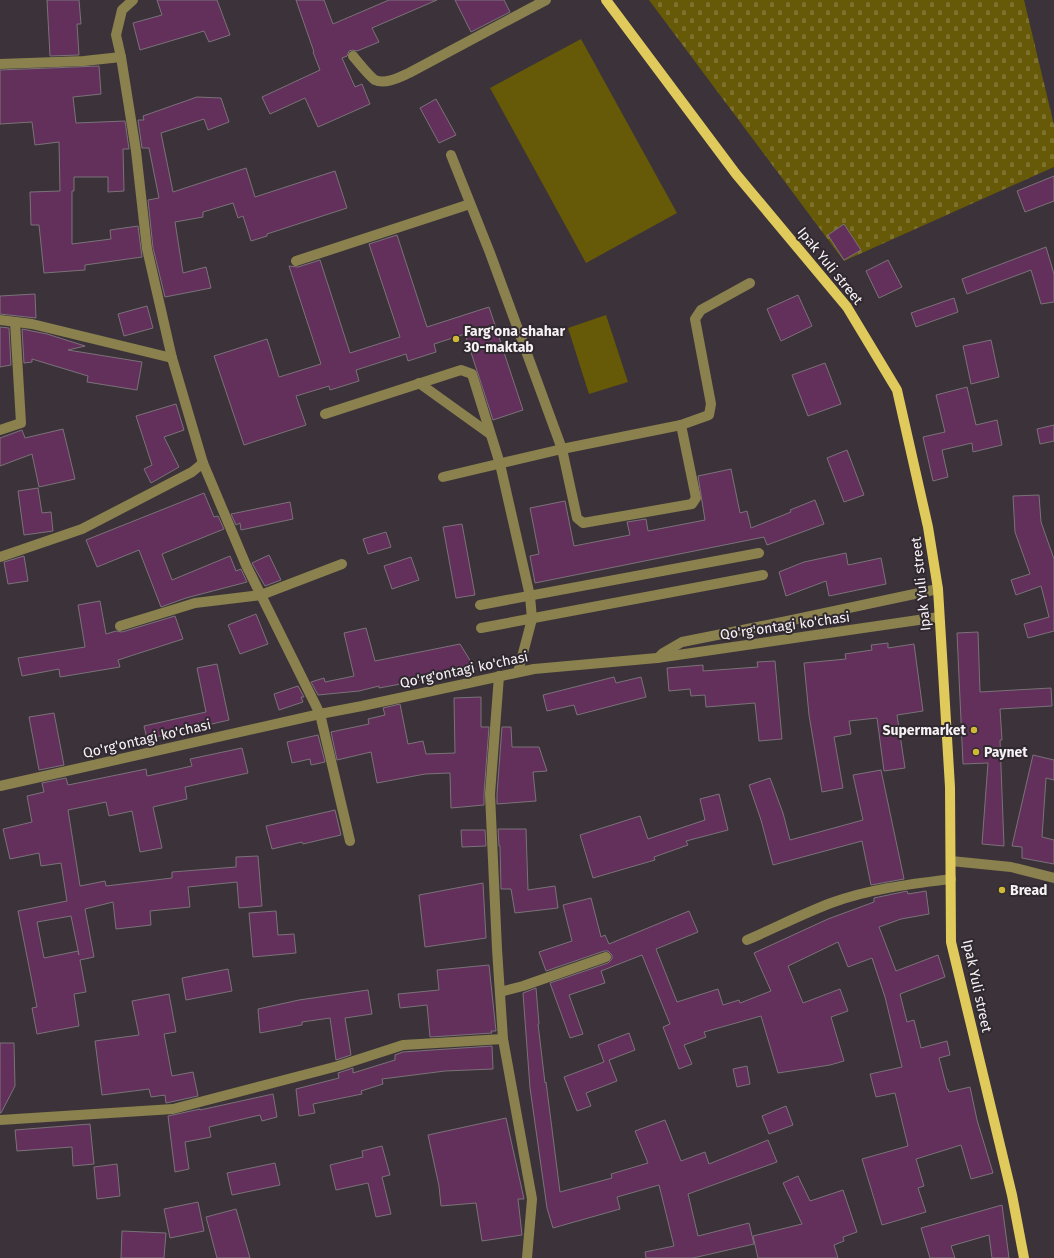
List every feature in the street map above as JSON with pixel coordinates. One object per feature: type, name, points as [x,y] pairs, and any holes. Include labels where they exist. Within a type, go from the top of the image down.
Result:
[{"type":"main road","name":"Ipak Yuli street","points":[[606,0],[736,174],[847,307],[897,390],[928,527],[938,589],[950,787],[952,942],[1012,1195],[1024,1258]]},
{"type":"street","points":[[133,0],[122,10],[116,36],[136,151],[147,249],[172,358],[204,463],[246,565],[320,714],[350,841]]},
{"type":"street","points":[[353,56],[376,80],[383,81],[396,79],[546,0]]},
{"type":"street","points":[[0,64],[84,61],[120,57]]},
{"type":"street","points":[[451,155],[490,253],[562,449],[576,518],[583,523],[692,504],[696,498],[681,425]]},
{"type":"street","points":[[296,261],[470,204]]},
{"type":"street","points":[[443,477],[562,449],[681,425],[709,415],[711,404],[695,319],[701,310],[750,283]]},
{"type":"street","points":[[0,320],[32,324],[172,358]]},
{"type":"street","points":[[0,430],[21,422],[15,322]]},
{"type":"street","points":[[325,414],[461,370],[472,374],[500,464],[530,596],[532,619],[518,672]]},
{"type":"street","points":[[419,384],[490,434]]},
{"type":"street","points":[[0,558],[82,529],[192,472],[204,463]]},
{"type":"street","points":[[480,605],[759,553]]},
{"type":"street","points":[[120,626],[195,603],[261,596],[342,564]]},
{"type":"street","points":[[481,628],[763,575]]},
{"type":"street","points":[[657,658],[682,642],[938,589]]},
{"type":"street","name":"Qo'rg'ontagi ko'chasi","points":[[0,786],[320,714],[534,669],[657,658],[939,617]]},
{"type":"street","points":[[499,676],[490,794],[503,1039],[532,1199],[527,1258]]},
{"type":"street","points":[[952,861],[1011,867],[1054,878]]},
{"type":"street","points":[[747,940],[832,903],[859,895],[908,884],[951,879]]},
{"type":"street","points":[[500,992],[523,986],[606,957]]},
{"type":"street","points":[[0,1120],[172,1109],[338,1066],[403,1045],[503,1039]]},
{"type":"green space","points":[[649,0],[1024,0],[1054,125],[1054,167],[844,261]]},
{"type":"green space","points":[[581,39],[677,213],[586,263],[490,88]]},
{"type":"green space","points":[[606,315],[628,382],[589,394],[568,328]]},
{"type":"building","points":[[47,0],[79,0],[81,24],[77,24],[79,55],[50,56]]},
{"type":"building","points":[[157,0],[217,0],[230,35],[209,42],[204,31],[140,50],[133,23],[162,15]]},
{"type":"building","points":[[296,0],[324,0],[333,24],[389,0],[437,0],[372,28],[379,42],[357,51],[349,51],[347,56],[342,58],[355,87],[362,84],[370,104],[318,127],[305,98],[270,114],[262,97],[320,70]]},
{"type":"building","points":[[455,0],[504,0],[510,12],[471,32]]},
{"type":"building","points":[[99,66],[101,94],[73,97],[76,123],[125,121],[129,149],[123,149],[124,191],[108,192],[108,177],[74,177],[74,191],[72,191],[72,244],[111,239],[110,230],[138,226],[142,257],[85,265],[85,270],[44,273],[39,225],[31,225],[30,192],[60,191],[59,142],[35,145],[32,122],[0,124],[0,70]]},
{"type":"building","points":[[197,97],[221,98],[229,122],[208,130],[204,119],[161,133],[173,192],[246,168],[255,197],[335,171],[347,208],[267,234],[267,236],[251,241],[243,216],[238,218],[233,203],[203,212],[203,217],[175,222],[183,273],[206,267],[211,288],[165,297],[153,248],[148,200],[159,198],[149,148],[142,148],[138,120],[144,120],[143,116]]},
{"type":"building","points":[[436,99],[456,135],[439,143],[420,108]]},
{"type":"building","points":[[1054,176],[1054,201],[1025,212],[1017,191]]},
{"type":"building","points":[[844,224],[861,250],[844,260],[828,235]]},
{"type":"building","points":[[397,235],[427,327],[489,307],[523,410],[493,420],[465,334],[434,344],[436,352],[408,361],[406,354],[356,370],[359,381],[330,390],[329,386],[296,396],[306,425],[244,445],[214,356],[267,339],[279,377],[321,364],[289,266],[298,267],[320,260],[350,353],[400,337],[369,244]]},
{"type":"building","points":[[1046,247],[1054,274],[1054,302],[1041,304],[1031,270],[967,294],[962,279]]},
{"type":"building","points":[[888,260],[902,287],[879,298],[866,271]]},
{"type":"building","points":[[35,294],[36,318],[0,314],[0,296]]},
{"type":"building","points":[[798,295],[812,326],[781,341],[767,309]]},
{"type":"building","points":[[954,298],[958,312],[916,327],[911,313]]},
{"type":"building","points":[[147,306],[153,328],[124,336],[118,314]]},
{"type":"building","points":[[0,327],[9,328],[11,365],[0,367]]},
{"type":"building","points":[[22,329],[47,334],[85,346],[68,350],[142,362],[137,390],[87,382],[88,376],[32,359],[32,362],[24,363]]},
{"type":"building","points":[[991,340],[999,377],[971,384],[963,346]]},
{"type":"building","points":[[825,363],[841,404],[808,416],[792,375]]},
{"type":"building","points":[[967,387],[976,425],[997,420],[1002,445],[973,452],[972,443],[942,450],[948,477],[933,481],[923,437],[945,432],[936,395]]},
{"type":"building","points":[[176,404],[184,430],[164,437],[179,467],[151,483],[144,469],[152,465],[136,416]]},
{"type":"building","points":[[1054,425],[1054,441],[1040,444],[1037,429]]},
{"type":"building","points":[[63,429],[75,479],[39,487],[32,454],[0,466],[0,438],[22,430],[25,438]]},
{"type":"building","points":[[847,450],[864,495],[844,502],[827,458]]},
{"type":"building","points":[[731,469],[740,513],[747,511],[751,528],[791,512],[790,510],[815,500],[824,524],[767,545],[764,537],[535,583],[530,556],[539,554],[530,508],[565,501],[574,546],[630,535],[627,522],[646,519],[648,531],[705,520],[698,476]]},
{"type":"building","points":[[38,488],[42,513],[51,512],[53,531],[24,535],[18,491]]},
{"type":"building","points":[[204,493],[214,517],[218,516],[224,529],[162,554],[172,580],[230,556],[236,571],[241,569],[247,582],[186,598],[161,607],[139,550],[97,567],[86,540]]},
{"type":"building","points":[[1039,495],[1041,522],[1054,559],[1054,631],[1028,638],[1024,624],[1049,617],[1041,586],[1016,595],[1011,580],[1030,574],[1015,532],[1013,496]]},
{"type":"building","points":[[290,502],[293,519],[241,530],[240,523],[236,525],[231,514]]},
{"type":"building","points":[[462,524],[475,595],[456,598],[443,527]]},
{"type":"building","points":[[386,532],[391,547],[368,554],[363,539]]},
{"type":"building","points":[[846,553],[848,565],[881,558],[886,584],[829,596],[826,581],[786,596],[779,572],[804,562]]},
{"type":"building","points":[[269,555],[281,580],[265,586],[252,563]]},
{"type":"building","points":[[24,556],[28,581],[8,584],[4,562]]},
{"type":"building","points":[[411,557],[419,580],[392,589],[384,566]]},
{"type":"building","points":[[100,601],[106,634],[116,631],[122,632],[175,616],[183,639],[118,660],[120,667],[60,677],[59,669],[22,676],[18,658],[85,647],[78,605]]},
{"type":"building","points":[[256,614],[268,644],[240,654],[228,625]]},
{"type":"building","points":[[366,628],[375,661],[460,644],[476,670],[379,688],[379,686],[359,691],[318,695],[311,682],[324,678],[325,682],[354,676],[344,633]]},
{"type":"building","points":[[978,632],[980,692],[1051,688],[1052,706],[1000,709],[1004,846],[982,844],[988,763],[963,764],[957,633]]},
{"type":"building","points":[[888,643],[888,648],[914,644],[923,711],[897,715],[905,768],[884,771],[877,718],[849,721],[851,734],[834,737],[843,788],[822,792],[809,715],[804,663],[846,659],[845,654],[872,650],[871,645]]},
{"type":"building","points":[[775,661],[782,739],[759,741],[755,703],[706,707],[705,695],[691,696],[690,689],[669,691],[667,668],[703,665],[703,671],[758,667],[757,662]]},
{"type":"building","points":[[217,664],[229,720],[147,739],[144,726],[206,712],[197,668]]},
{"type":"building","points":[[614,677],[616,683],[641,677],[646,697],[577,715],[574,705],[547,711],[543,695]]},
{"type":"building","points":[[298,686],[304,697],[301,697],[303,702],[279,710],[274,694]]},
{"type":"building","points":[[481,697],[481,727],[489,727],[484,805],[451,808],[450,773],[425,774],[377,783],[371,752],[337,760],[331,732],[369,724],[368,719],[385,715],[383,708],[400,704],[408,744],[423,741],[426,754],[455,753],[454,698]]},
{"type":"building","points":[[54,713],[64,765],[39,770],[29,717]]},
{"type":"building","points":[[502,727],[511,727],[512,747],[539,747],[547,771],[533,772],[536,801],[497,804]]},
{"type":"building","points":[[318,735],[325,762],[311,765],[310,759],[292,763],[287,742]]},
{"type":"building","points":[[242,748],[248,773],[185,787],[187,799],[153,807],[162,848],[140,852],[132,811],[109,816],[106,802],[68,810],[80,886],[105,881],[106,886],[172,878],[172,872],[236,867],[236,857],[258,856],[262,906],[239,908],[237,882],[188,887],[190,907],[150,911],[151,925],[116,929],[113,902],[85,909],[94,957],[80,960],[86,992],[74,994],[79,1026],[37,1034],[32,1008],[37,1007],[18,911],[67,901],[61,863],[41,866],[39,853],[10,859],[3,829],[32,822],[27,796],[44,792],[42,783],[66,778],[68,785],[146,769],[147,776],[192,766],[190,759]],"holes":[[[71,916],[79,955],[78,951],[44,958],[37,922]]]},
{"type":"building","points":[[1033,755],[1054,760],[1054,780],[1046,778],[1042,837],[1054,840],[1054,864],[1022,858],[1022,847],[1012,846]]},
{"type":"building","points":[[881,770],[904,879],[871,885],[862,841],[773,865],[761,820],[749,785],[770,778],[783,813],[790,840],[863,820],[853,775]]},
{"type":"building","points":[[719,794],[728,830],[686,841],[688,845],[654,857],[655,860],[593,878],[580,835],[640,816],[648,839],[705,820],[700,799]]},
{"type":"building","points":[[335,810],[341,835],[303,844],[302,842],[272,849],[266,826]]},
{"type":"building","points":[[498,829],[526,829],[528,890],[555,886],[558,908],[515,913],[511,889],[501,889]]},
{"type":"building","points":[[461,830],[485,830],[486,846],[462,847]]},
{"type":"building","points":[[483,883],[486,938],[425,947],[419,895]]},
{"type":"building","points":[[907,891],[908,894],[926,891],[929,914],[901,919],[879,927],[896,971],[938,955],[945,977],[900,994],[907,1022],[914,1020],[921,1048],[947,1041],[950,1055],[939,1058],[947,1089],[949,1092],[970,1087],[977,1120],[993,1173],[971,1179],[961,1145],[916,1159],[924,1186],[918,1188],[926,1212],[882,1225],[862,1159],[908,1146],[895,1093],[876,1097],[870,1074],[902,1067],[885,997],[872,958],[848,967],[838,942],[788,966],[803,1003],[840,989],[848,1011],[831,1017],[844,1061],[830,1065],[778,1073],[761,1016],[704,1032],[706,1037],[684,1045],[692,1064],[679,1069],[663,1027],[670,1024],[642,955],[601,971],[605,983],[569,995],[583,1034],[570,1038],[550,983],[608,963],[612,959],[612,955],[608,951],[604,951],[546,971],[539,952],[572,941],[563,905],[591,898],[601,937],[605,935],[609,944],[689,911],[698,932],[656,949],[677,1002],[718,989],[723,1005],[739,1000],[740,1003],[771,991],[754,953],[828,919],[874,902],[874,898]]},
{"type":"building","points":[[276,911],[278,935],[294,934],[296,953],[253,957],[249,913]]},
{"type":"building","points":[[489,965],[496,1031],[491,1031],[492,1033],[430,1037],[427,1005],[400,1008],[398,994],[439,990],[437,970]]},
{"type":"building","points":[[228,969],[232,991],[186,1000],[182,978]]},
{"type":"building","points":[[536,988],[538,1024],[560,1192],[612,1178],[611,1174],[648,1163],[635,1131],[665,1120],[681,1161],[705,1152],[709,1164],[768,1140],[777,1162],[688,1194],[698,1236],[749,1223],[754,1244],[693,1258],[646,1258],[645,1252],[674,1246],[659,1185],[617,1197],[620,1209],[553,1228],[547,1208],[530,1088],[523,993]]},
{"type":"building","points":[[368,990],[372,1014],[345,1018],[351,1055],[336,1060],[330,1018],[302,1022],[302,1025],[260,1033],[258,1009],[299,1000]]},
{"type":"building","points":[[169,994],[176,1032],[164,1034],[172,1076],[193,1072],[198,1096],[166,1103],[165,1095],[151,1097],[149,1089],[102,1095],[95,1041],[139,1035],[132,1001]]},
{"type":"building","points":[[629,1033],[635,1050],[609,1060],[617,1081],[586,1093],[591,1106],[577,1111],[564,1077],[604,1062],[598,1045]]},
{"type":"building","points":[[0,1043],[14,1043],[15,1086],[1,1113],[0,1113]]},
{"type":"building","points":[[492,1046],[493,1069],[445,1071],[382,1079],[383,1084],[361,1091],[362,1094],[313,1104],[315,1113],[299,1116],[296,1089],[339,1078],[338,1073],[353,1068],[353,1073],[395,1060],[395,1055],[403,1052]]},
{"type":"building","points":[[747,1066],[750,1084],[737,1087],[733,1069]]},
{"type":"building","points":[[273,1094],[277,1117],[262,1121],[260,1115],[209,1127],[211,1137],[185,1142],[189,1169],[175,1172],[168,1116]]},
{"type":"building","points":[[786,1106],[793,1125],[769,1134],[762,1116]]},
{"type":"building","points":[[506,1118],[524,1199],[518,1199],[522,1235],[482,1241],[476,1203],[441,1206],[439,1186],[428,1135]]},
{"type":"building","points":[[90,1124],[94,1164],[73,1166],[72,1147],[17,1151],[15,1130]]},
{"type":"building","points":[[382,1146],[390,1175],[382,1177],[391,1214],[376,1217],[368,1183],[336,1190],[330,1165],[363,1157],[362,1151]]},
{"type":"building","points":[[275,1163],[280,1185],[232,1195],[227,1173]]},
{"type":"building","points":[[117,1164],[120,1196],[97,1199],[94,1167]]},
{"type":"building","points":[[798,1176],[810,1201],[843,1190],[857,1232],[843,1237],[844,1241],[834,1245],[838,1258],[758,1258],[753,1236],[802,1224],[783,1183]]},
{"type":"building","points":[[198,1202],[204,1231],[170,1238],[164,1209]]},
{"type":"building","points":[[1002,1205],[1009,1258],[992,1258],[989,1235],[951,1246],[955,1258],[930,1258],[921,1228]]},
{"type":"building","points":[[236,1209],[250,1258],[217,1258],[206,1217]]},
{"type":"building","points":[[122,1231],[166,1233],[164,1258],[121,1258]]},
{"type":"place","name":"Farg'ona shahar 30-maktab","points":[[456,339]]},
{"type":"place","name":"Supermarket","points":[[974,730]]},
{"type":"place","name":"Paynet","points":[[976,752]]},
{"type":"place","name":"Bread","points":[[1002,890]]}]
